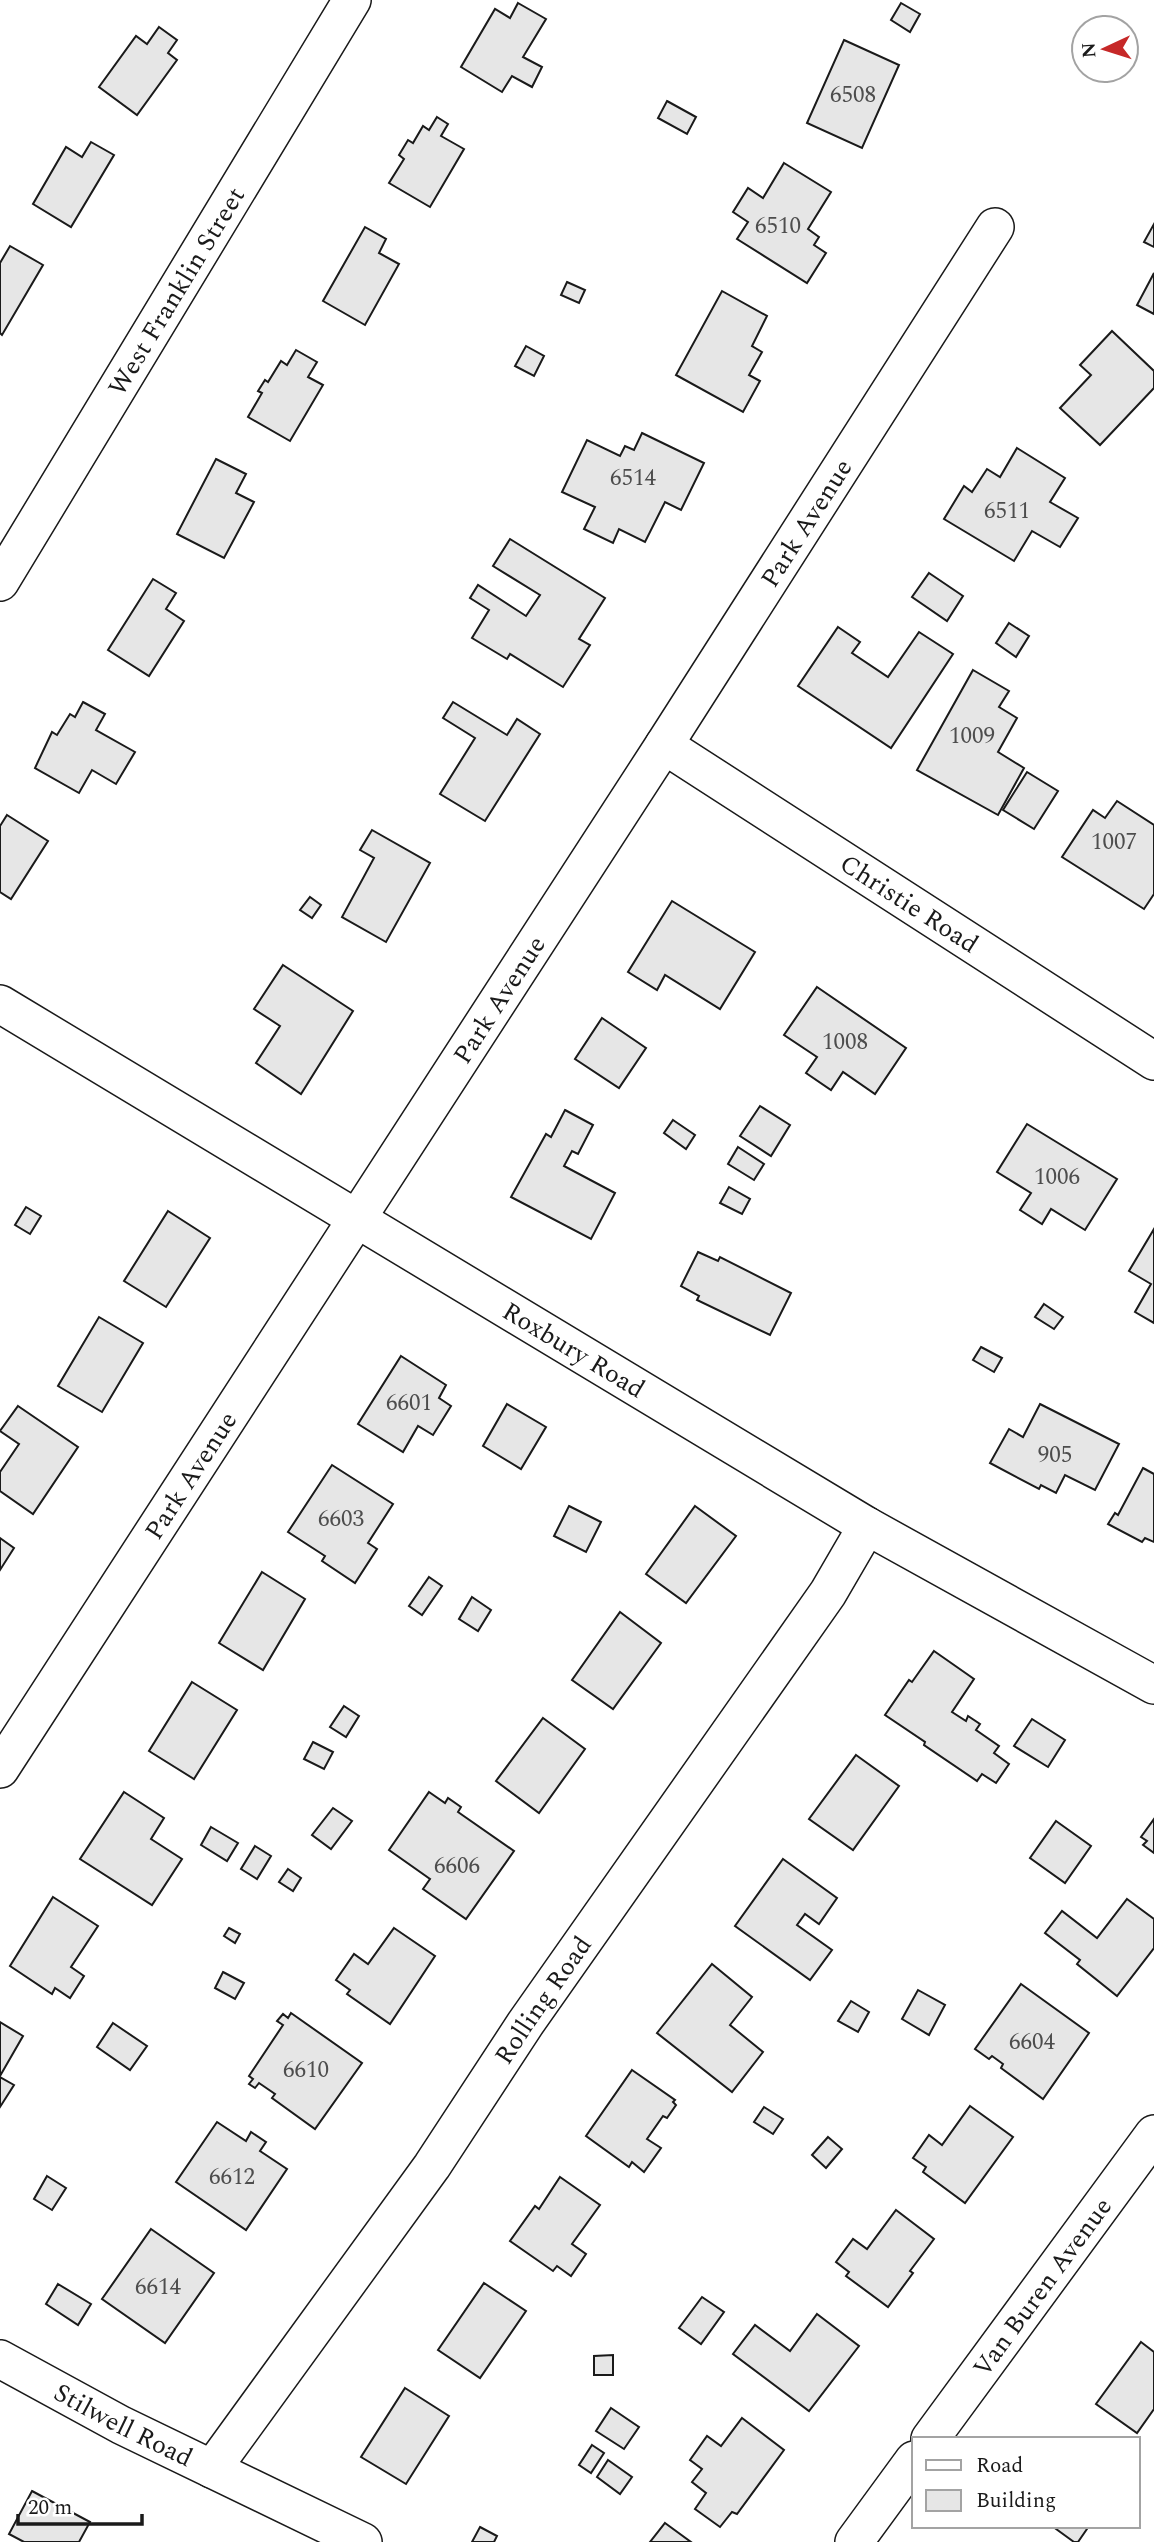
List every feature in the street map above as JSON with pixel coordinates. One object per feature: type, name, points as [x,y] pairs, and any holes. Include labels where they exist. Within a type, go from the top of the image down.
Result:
[{"type":"street","name":"West Franklin Street","points":[[0,582],[352,0]]},
{"type":"street","name":"Park Avenue","points":[[0,1769],[664,745],[995,227]]},
{"type":"street","name":"Christie Road","points":[[664,745],[1154,1061]]},
{"type":"street","name":"Roxbury Road","points":[[0,1004],[867,1526],[1154,1685]]},
{"type":"street","name":"Rolling Road","points":[[212,2469],[432,2166],[525,2024],[828,1593],[867,1526]]},
{"type":"street","name":"Van Buren Avenue","points":[[931,2437],[1154,2134]]},
{"type":"street","name":"Stilwell Road","points":[[0,2359],[121,2425],[363,2542]]},
{"type":"street","points":[[854,2542],[912,2463]]},
{"type":"building","points":[[518,3],[546,19],[523,57],[542,67],[532,87],[512,76],[502,92],[461,67],[495,9],[510,18]]},
{"type":"building","points":[[901,3],[920,14],[910,32],[891,20]]},
{"type":"building","points":[[159,27],[177,40],[168,53],[177,60],[137,115],[99,87],[136,36],[147,44]]},
{"type":"building","points":[[844,40],[899,65],[862,148],[807,123]]},
{"type":"building","points":[[667,101],[696,117],[687,134],[658,118]]},
{"type":"building","points":[[437,117],[448,124],[441,136],[464,149],[430,207],[389,183],[404,159],[399,155],[408,140],[413,143],[423,126],[429,130]]},
{"type":"building","points":[[91,142],[114,155],[71,227],[33,204],[66,147],[82,157]]},
{"type":"building","points":[[784,163],[831,192],[808,229],[819,237],[814,245],[826,253],[807,283],[737,239],[748,222],[733,212],[748,188],[763,198]]},
{"type":"building","points":[[1154,224],[1154,247],[1144,242]]},
{"type":"building","points":[[365,227],[386,239],[379,253],[399,264],[365,325],[323,301]]},
{"type":"building","points":[[10,246],[43,265],[2,335],[0,263]]},
{"type":"building","points":[[1154,273],[1154,314],[1137,305]]},
{"type":"building","points":[[567,282],[585,290],[579,303],[561,295]]},
{"type":"building","points":[[722,291],[767,316],[752,346],[762,352],[749,375],[760,381],[743,412],[676,375]]},
{"type":"building","points":[[1112,331],[1154,371],[1154,388],[1100,445],[1060,408],[1091,375],[1080,365]]},
{"type":"building","points":[[526,346],[544,356],[534,376],[515,366]]},
{"type":"building","points":[[296,350],[317,362],[308,377],[323,385],[290,441],[248,417],[262,393],[258,391],[265,380],[268,382],[281,361],[287,365]]},
{"type":"building","points":[[642,433],[704,463],[681,510],[665,502],[645,542],[619,529],[613,543],[584,529],[595,507],[562,492],[587,440],[620,456],[625,446],[634,450]]},
{"type":"building","points":[[1017,448],[1065,478],[1050,502],[1078,518],[1060,547],[1032,531],[1014,561],[944,519],[964,486],[972,492],[987,469],[1000,477]]},
{"type":"building","points":[[216,459],[246,474],[236,493],[254,502],[224,558],[177,534]]},
{"type":"building","points":[[510,539],[605,598],[579,639],[590,645],[563,687],[510,654],[507,659],[472,638],[489,610],[470,598],[478,585],[526,616],[540,595],[493,566]]},
{"type":"building","points":[[929,573],[963,596],[947,621],[912,597]]},
{"type":"building","points":[[153,579],[176,593],[166,609],[184,621],[149,676],[108,650]]},
{"type":"building","points":[[1009,623],[1029,636],[1016,657],[996,643]]},
{"type":"building","points":[[838,627],[860,642],[852,653],[888,677],[919,632],[953,654],[891,748],[798,686]]},
{"type":"building","points":[[973,670],[1009,691],[999,707],[1017,718],[998,752],[1024,768],[998,815],[917,770]]},
{"type":"building","points":[[83,702],[105,714],[96,730],[135,752],[116,784],[92,770],[79,793],[35,768],[52,732],[57,735],[70,714],[75,717]]},
{"type":"building","points":[[453,702],[507,735],[517,719],[540,734],[485,821],[440,794],[475,738],[443,718]]},
{"type":"building","points":[[1027,772],[1058,791],[1034,829],[1003,810]]},
{"type":"building","points":[[1117,801],[1154,825],[1154,894],[1144,909],[1062,857],[1093,810],[1105,818]]},
{"type":"building","points":[[7,815],[48,841],[11,899],[0,892],[0,826]]},
{"type":"building","points":[[372,830],[430,863],[386,942],[342,917],[374,858],[360,850]]},
{"type":"building","points":[[310,897],[321,905],[312,918],[300,910]]},
{"type":"building","points":[[672,901],[755,952],[720,1009],[665,975],[657,990],[628,972]]},
{"type":"building","points":[[283,965],[353,1011],[301,1094],[256,1063],[280,1026],[254,1009]]},
{"type":"building","points":[[817,987],[906,1048],[875,1094],[843,1072],[831,1090],[806,1073],[817,1057],[784,1035]]},
{"type":"building","points":[[602,1018],[646,1048],[619,1088],[575,1059]]},
{"type":"building","points":[[760,1106],[790,1125],[771,1156],[740,1136]]},
{"type":"building","points":[[565,1110],[593,1125],[578,1154],[572,1151],[564,1166],[615,1193],[591,1239],[511,1197],[546,1134],[551,1137]]},
{"type":"building","points":[[673,1120],[695,1135],[686,1149],[664,1133]]},
{"type":"building","points":[[1027,1124],[1117,1179],[1085,1230],[1051,1209],[1042,1224],[1020,1210],[1031,1193],[997,1172]]},
{"type":"building","points":[[738,1147],[764,1164],[754,1180],[728,1164]]},
{"type":"building","points":[[729,1187],[750,1199],[742,1214],[720,1203]]},
{"type":"building","points":[[26,1207],[41,1216],[30,1234],[15,1225]]},
{"type":"building","points":[[168,1211],[210,1238],[166,1307],[124,1281]]},
{"type":"building","points":[[1154,1229],[1154,1323],[1135,1312],[1151,1284],[1129,1271]]},
{"type":"building","points":[[698,1252],[718,1261],[720,1257],[791,1293],[770,1335],[697,1300],[699,1296],[681,1286]]},
{"type":"building","points":[[1044,1304],[1063,1317],[1054,1329],[1035,1317]]},
{"type":"building","points":[[99,1317],[143,1343],[102,1412],[58,1386]]},
{"type":"building","points":[[981,1347],[1002,1358],[994,1372],[973,1360]]},
{"type":"building","points":[[401,1356],[446,1385],[439,1398],[451,1406],[433,1435],[418,1426],[403,1452],[358,1424]]},
{"type":"building","points":[[507,1404],[546,1427],[521,1469],[483,1446]]},
{"type":"building","points":[[1040,1404],[1119,1444],[1095,1490],[1065,1475],[1056,1493],[1041,1485],[1039,1489],[990,1463],[1009,1429],[1023,1437]]},
{"type":"building","points":[[18,1406],[78,1447],[33,1514],[0,1491],[0,1472],[19,1444],[0,1431]]},
{"type":"building","points":[[332,1465],[393,1504],[368,1543],[377,1549],[355,1583],[322,1561],[325,1556],[288,1532]]},
{"type":"building","points":[[1143,1468],[1154,1474],[1154,1542],[1145,1538],[1142,1542],[1108,1524],[1115,1513],[1118,1515]]},
{"type":"building","points":[[569,1506],[601,1522],[586,1552],[554,1536]]},
{"type":"building","points":[[695,1506],[736,1536],[686,1603],[646,1574]]},
{"type":"building","points":[[0,1538],[14,1548],[0,1570]]},
{"type":"building","points":[[262,1572],[305,1599],[263,1670],[219,1643]]},
{"type":"building","points":[[429,1577],[442,1586],[422,1615],[409,1606]]},
{"type":"building","points":[[472,1597],[491,1610],[478,1631],[459,1619]]},
{"type":"building","points":[[620,1612],[661,1643],[613,1709],[572,1680]]},
{"type":"building","points":[[934,1651],[974,1679],[952,1712],[966,1721],[968,1716],[980,1724],[976,1730],[999,1746],[994,1753],[1009,1764],[996,1783],[982,1774],[977,1781],[885,1715],[909,1680],[912,1682]]},
{"type":"building","points":[[192,1682],[237,1710],[194,1779],[149,1751]]},
{"type":"building","points":[[344,1706],[359,1716],[346,1737],[330,1727]]},
{"type":"building","points":[[543,1718],[585,1749],[539,1813],[496,1781]]},
{"type":"building","points":[[1032,1719],[1065,1740],[1048,1767],[1014,1746]]},
{"type":"building","points":[[313,1742],[333,1752],[324,1769],[304,1759]]},
{"type":"building","points":[[856,1755],[899,1786],[853,1850],[809,1819]]},
{"type":"building","points":[[124,1792],[164,1818],[151,1839],[182,1859],[152,1905],[80,1859]]},
{"type":"building","points":[[429,1792],[445,1803],[448,1798],[461,1807],[458,1812],[514,1851],[466,1919],[423,1889],[430,1879],[389,1850]]},
{"type":"building","points":[[333,1808],[352,1821],[331,1849],[312,1835]]},
{"type":"building","points":[[1154,1819],[1154,1853],[1143,1845],[1147,1841],[1141,1837]]},
{"type":"building","points":[[1056,1821],[1091,1846],[1065,1883],[1030,1858]]},
{"type":"building","points":[[211,1827],[238,1843],[227,1861],[201,1845]]},
{"type":"building","points":[[255,1846],[271,1856],[257,1879],[241,1869]]},
{"type":"building","points":[[783,1859],[837,1898],[819,1924],[805,1914],[797,1925],[832,1950],[810,1980],[735,1926]]},
{"type":"building","points":[[288,1869],[301,1878],[293,1891],[279,1882]]},
{"type":"building","points":[[53,1897],[98,1926],[71,1967],[84,1976],[70,1998],[55,1988],[52,1994],[10,1966]]},
{"type":"building","points":[[1127,1899],[1154,1919],[1154,1948],[1117,1996],[1077,1964],[1080,1960],[1045,1933],[1062,1911],[1097,1938]]},
{"type":"building","points":[[229,1928],[240,1934],[235,1943],[224,1936]]},
{"type":"building","points":[[394,1928],[435,1956],[390,2024],[347,1994],[350,1990],[336,1980],[354,1954],[368,1964]]},
{"type":"building","points":[[712,1964],[752,1997],[730,2025],[763,2052],[732,2092],[657,2033]]},
{"type":"building","points":[[223,1972],[244,1983],[235,1999],[215,1988]]},
{"type":"building","points":[[1021,1984],[1089,2033],[1043,2099],[1001,2068],[1003,2064],[992,2056],[989,2059],[975,2049]]},
{"type":"building","points":[[918,1990],[945,2005],[929,2035],[902,2019]]},
{"type":"building","points":[[851,2001],[869,2012],[858,2032],[838,2021]]},
{"type":"building","points":[[291,2013],[362,2063],[315,2129],[272,2098],[275,2094],[259,2083],[255,2088],[249,2084],[253,2079],[249,2076],[283,2025],[277,2021],[283,2014],[288,2018]]},
{"type":"building","points":[[0,2022],[23,2036],[0,2076]]},
{"type":"building","points":[[113,2023],[147,2046],[130,2070],[97,2047]]},
{"type":"building","points":[[632,2070],[675,2100],[673,2102],[676,2105],[667,2118],[663,2116],[647,2139],[661,2148],[644,2172],[632,2162],[629,2167],[586,2136]]},
{"type":"building","points":[[0,2077],[14,2085],[0,2107]]},
{"type":"building","points":[[970,2106],[1013,2137],[965,2203],[923,2172],[926,2167],[913,2158],[929,2135],[942,2145]]},
{"type":"building","points":[[764,2107],[783,2119],[773,2134],[754,2122]]},
{"type":"building","points":[[217,2122],[246,2141],[251,2132],[266,2142],[260,2151],[287,2169],[246,2230],[176,2182]]},
{"type":"building","points":[[828,2137],[842,2149],[826,2168],[812,2155]]},
{"type":"building","points":[[47,2176],[66,2188],[52,2210],[34,2199]]},
{"type":"building","points":[[560,2177],[600,2205],[572,2244],[586,2254],[571,2276],[557,2266],[553,2271],[510,2241],[535,2206],[539,2209]]},
{"type":"building","points":[[896,2210],[934,2239],[888,2307],[846,2276],[849,2272],[836,2262],[853,2239],[867,2249]]},
{"type":"building","points":[[151,2229],[214,2273],[165,2343],[102,2299]]},
{"type":"building","points":[[484,2283],[526,2311],[480,2378],[438,2350]]},
{"type":"building","points":[[58,2284],[91,2304],[78,2325],[46,2304]]},
{"type":"building","points":[[702,2297],[724,2312],[701,2344],[679,2328]]},
{"type":"building","points":[[817,2314],[859,2346],[809,2411],[733,2354],[755,2325],[790,2351]]},
{"type":"building","points":[[1141,2342],[1154,2352],[1154,2409],[1137,2433],[1096,2404]]},
{"type":"building","points":[[613,2355],[613,2375],[594,2375],[594,2356]]},
{"type":"building","points":[[405,2388],[449,2416],[406,2484],[361,2457]]},
{"type":"building","points":[[611,2408],[639,2427],[624,2449],[596,2431]]},
{"type":"building","points":[[742,2418],[784,2450],[737,2514],[732,2512],[720,2527],[695,2509],[706,2493],[692,2482],[702,2469],[690,2460],[707,2436],[721,2446]]},
{"type":"building","points":[[592,2445],[604,2453],[591,2473],[579,2465]]},
{"type":"building","points":[[608,2460],[632,2477],[620,2494],[597,2477]]},
{"type":"building","points":[[32,2491],[90,2522],[79,2542],[24,2542],[9,2534]]},
{"type":"building","points":[[665,2523],[691,2542],[650,2542]]},
{"type":"building","points":[[480,2527],[497,2536],[494,2542],[472,2542]]},
{"type":"building","points":[[1055,2528],[1088,2528],[1078,2542]]}]
